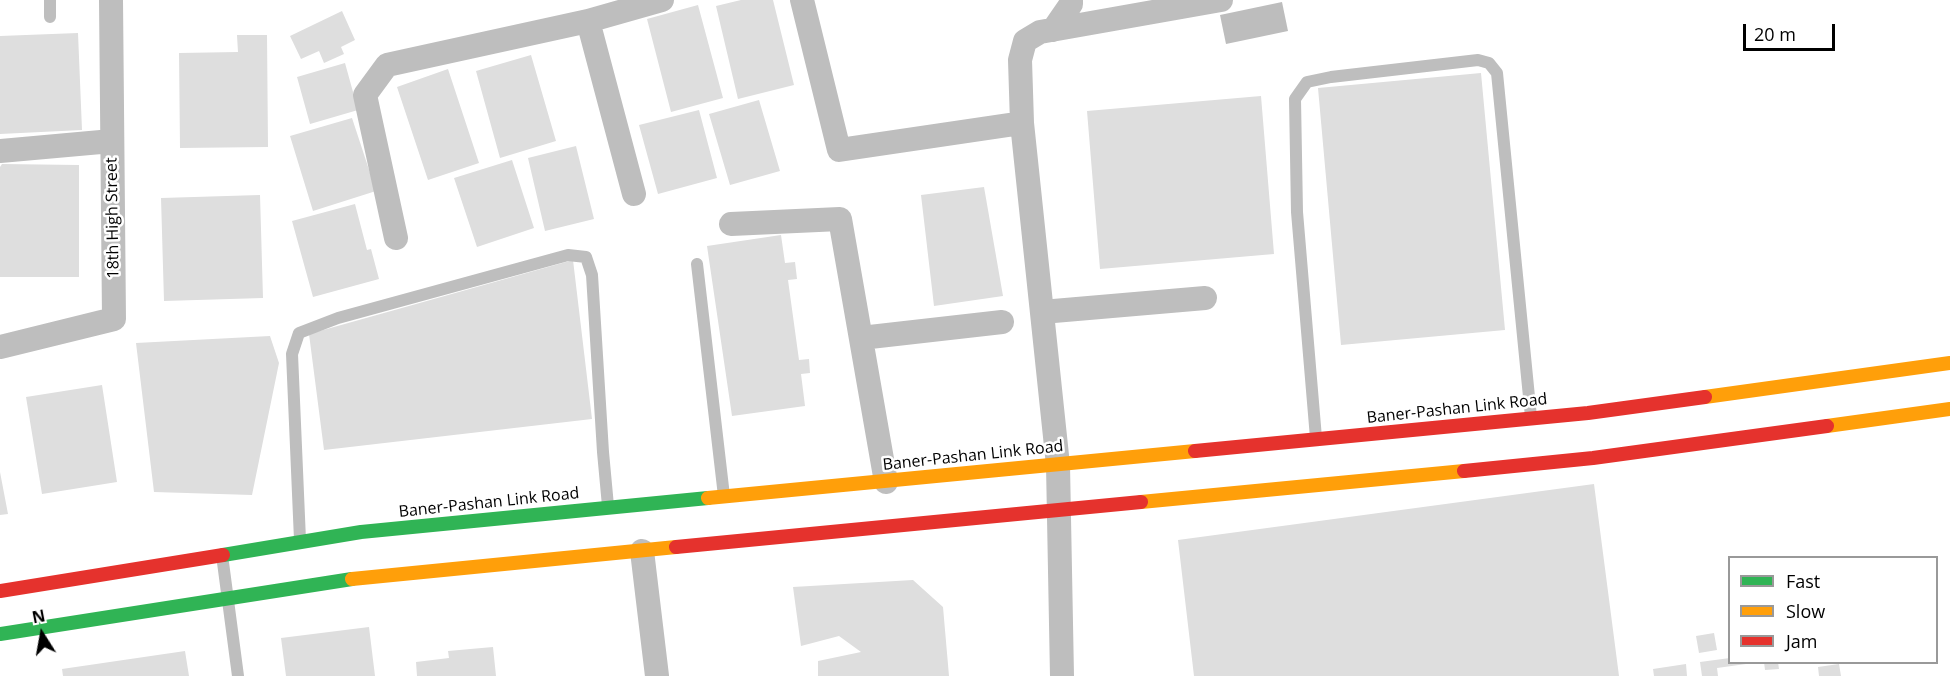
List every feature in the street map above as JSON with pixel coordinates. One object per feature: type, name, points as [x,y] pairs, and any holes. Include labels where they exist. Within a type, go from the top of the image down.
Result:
[{"type":"street","name":"18th High Street","points":[[0,347],[114,319],[111,0]]},
{"type":"street","points":[[396,238],[365,95],[387,65],[588,21],[662,0]]},
{"type":"street","points":[[802,0],[839,150],[1022,123]]},
{"type":"street","points":[[1053,30],[1071,4],[1071,0]]},
{"type":"street","points":[[1062,676],[1058,465],[1022,123],[1020,60],[1025,41],[1040,32],[1221,0]]},
{"type":"street","points":[[588,21],[634,194]]},
{"type":"street","points":[[0,151],[111,141]]},
{"type":"street","points":[[731,224],[840,219],[886,482]]},
{"type":"street","points":[[1042,312],[1205,298]]},
{"type":"street","points":[[861,338],[1002,322]]},
{"type":"street","name":"Baner-Pashan Link Road","points":[[0,591],[361,532],[1588,413],[1950,363]]},
{"type":"street","points":[[0,634],[366,577],[1593,458],[1950,409]]},
{"type":"street","points":[[642,551],[657,676]]},
{"type":"lane","points":[[50,0],[50,17]]},
{"type":"lane","points":[[1316,440],[1298,212],[1295,99],[1307,82],[1331,76],[1478,60],[1489,63],[1497,73],[1531,418]]},
{"type":"lane","points":[[300,542],[292,354],[299,333],[338,318],[568,255],[586,257],[592,275],[603,452],[609,508]]},
{"type":"lane","points":[[697,264],[724,497]]},
{"type":"lane","points":[[222,554],[238,676]]},
{"type":"shaded area","points":[[1282,2],[1288,31],[1226,44],[1220,15]]},
{"type":"building","points":[[741,0],[773,0],[794,85],[738,99],[716,6]]},
{"type":"building","points":[[698,5],[723,98],[671,112],[647,19]]},
{"type":"building","points":[[342,11],[355,40],[341,47],[344,54],[324,63],[319,51],[301,59],[290,36]]},
{"type":"building","points":[[78,33],[82,130],[0,134],[0,36]]},
{"type":"building","points":[[237,35],[267,35],[268,147],[180,148],[179,53],[238,52]]},
{"type":"building","points":[[531,55],[556,141],[500,158],[476,71]]},
{"type":"building","points":[[345,63],[358,110],[310,124],[297,77]]},
{"type":"building","points":[[448,69],[479,163],[428,180],[397,87]]},
{"type":"building","points":[[1481,73],[1505,330],[1341,345],[1318,88]]},
{"type":"building","points":[[1261,96],[1274,254],[1100,269],[1087,111]]},
{"type":"building","points":[[759,100],[780,171],[730,185],[709,114]]},
{"type":"building","points":[[699,110],[717,178],[658,194],[639,125]]},
{"type":"building","points":[[352,118],[376,191],[313,211],[290,136]]},
{"type":"building","points":[[576,146],[594,219],[545,231],[528,158]]},
{"type":"building","points":[[512,160],[534,228],[477,247],[454,178]]},
{"type":"building","points":[[2,164],[79,165],[79,277],[0,277],[0,167]]},
{"type":"building","points":[[984,187],[1003,296],[934,306],[921,195]]},
{"type":"building","points":[[260,195],[263,298],[164,301],[161,198]]},
{"type":"building","points":[[355,204],[367,250],[371,249],[379,279],[313,297],[292,221]]},
{"type":"building","points":[[781,235],[785,263],[795,262],[797,279],[788,280],[799,360],[809,359],[810,373],[801,374],[805,406],[732,416],[707,246]]},
{"type":"building","points":[[573,260],[592,419],[324,450],[309,334]]},
{"type":"building","points":[[270,336],[279,363],[252,495],[154,492],[136,343]]},
{"type":"building","points":[[102,385],[117,482],[42,494],[26,397]]},
{"type":"building","points":[[0,472],[8,514],[0,515]]},
{"type":"building","points":[[1594,484],[1619,676],[1194,676],[1178,540]]},
{"type":"building","points":[[913,580],[943,607],[949,676],[818,676],[818,661],[861,652],[839,636],[801,646],[793,587]]},
{"type":"building","points":[[369,627],[375,676],[286,676],[281,638]]},
{"type":"building","points":[[1714,633],[1717,650],[1699,653],[1696,636]]},
{"type":"building","points":[[493,647],[496,676],[417,676],[416,662],[449,658],[448,651]]},
{"type":"building","points":[[185,651],[189,676],[63,676],[62,669]]},
{"type":"building","points":[[1728,658],[1728,664],[1746,664],[1717,668],[1718,676],[1702,676],[1700,662]]},
{"type":"building","points":[[1686,664],[1687,676],[1654,676],[1653,669]]},
{"type":"building","points":[[1764,664],[1778,664],[1779,669],[1765,670]]},
{"type":"building","points":[[1839,664],[1841,676],[1819,676],[1818,667]]},
{"type":"traffic: fast","points":[[223,555],[361,532],[708,498]]},
{"type":"traffic: fast","points":[[0,634],[352,579]]},
{"type":"traffic: slow","points":[[1705,397],[1950,363]]},
{"type":"traffic: slow","points":[[1827,426],[1950,409]]},
{"type":"traffic: slow","points":[[708,498],[1195,451]]},
{"type":"traffic: slow","points":[[1141,502],[1464,471]]},
{"type":"traffic: slow","points":[[352,579],[676,547]]},
{"type":"traffic: jam","points":[[1195,451],[1588,413],[1705,397]]},
{"type":"traffic: jam","points":[[1464,471],[1593,458],[1827,426]]},
{"type":"traffic: jam","points":[[676,547],[1141,502]]},
{"type":"traffic: jam","points":[[0,591],[223,555]]}]
